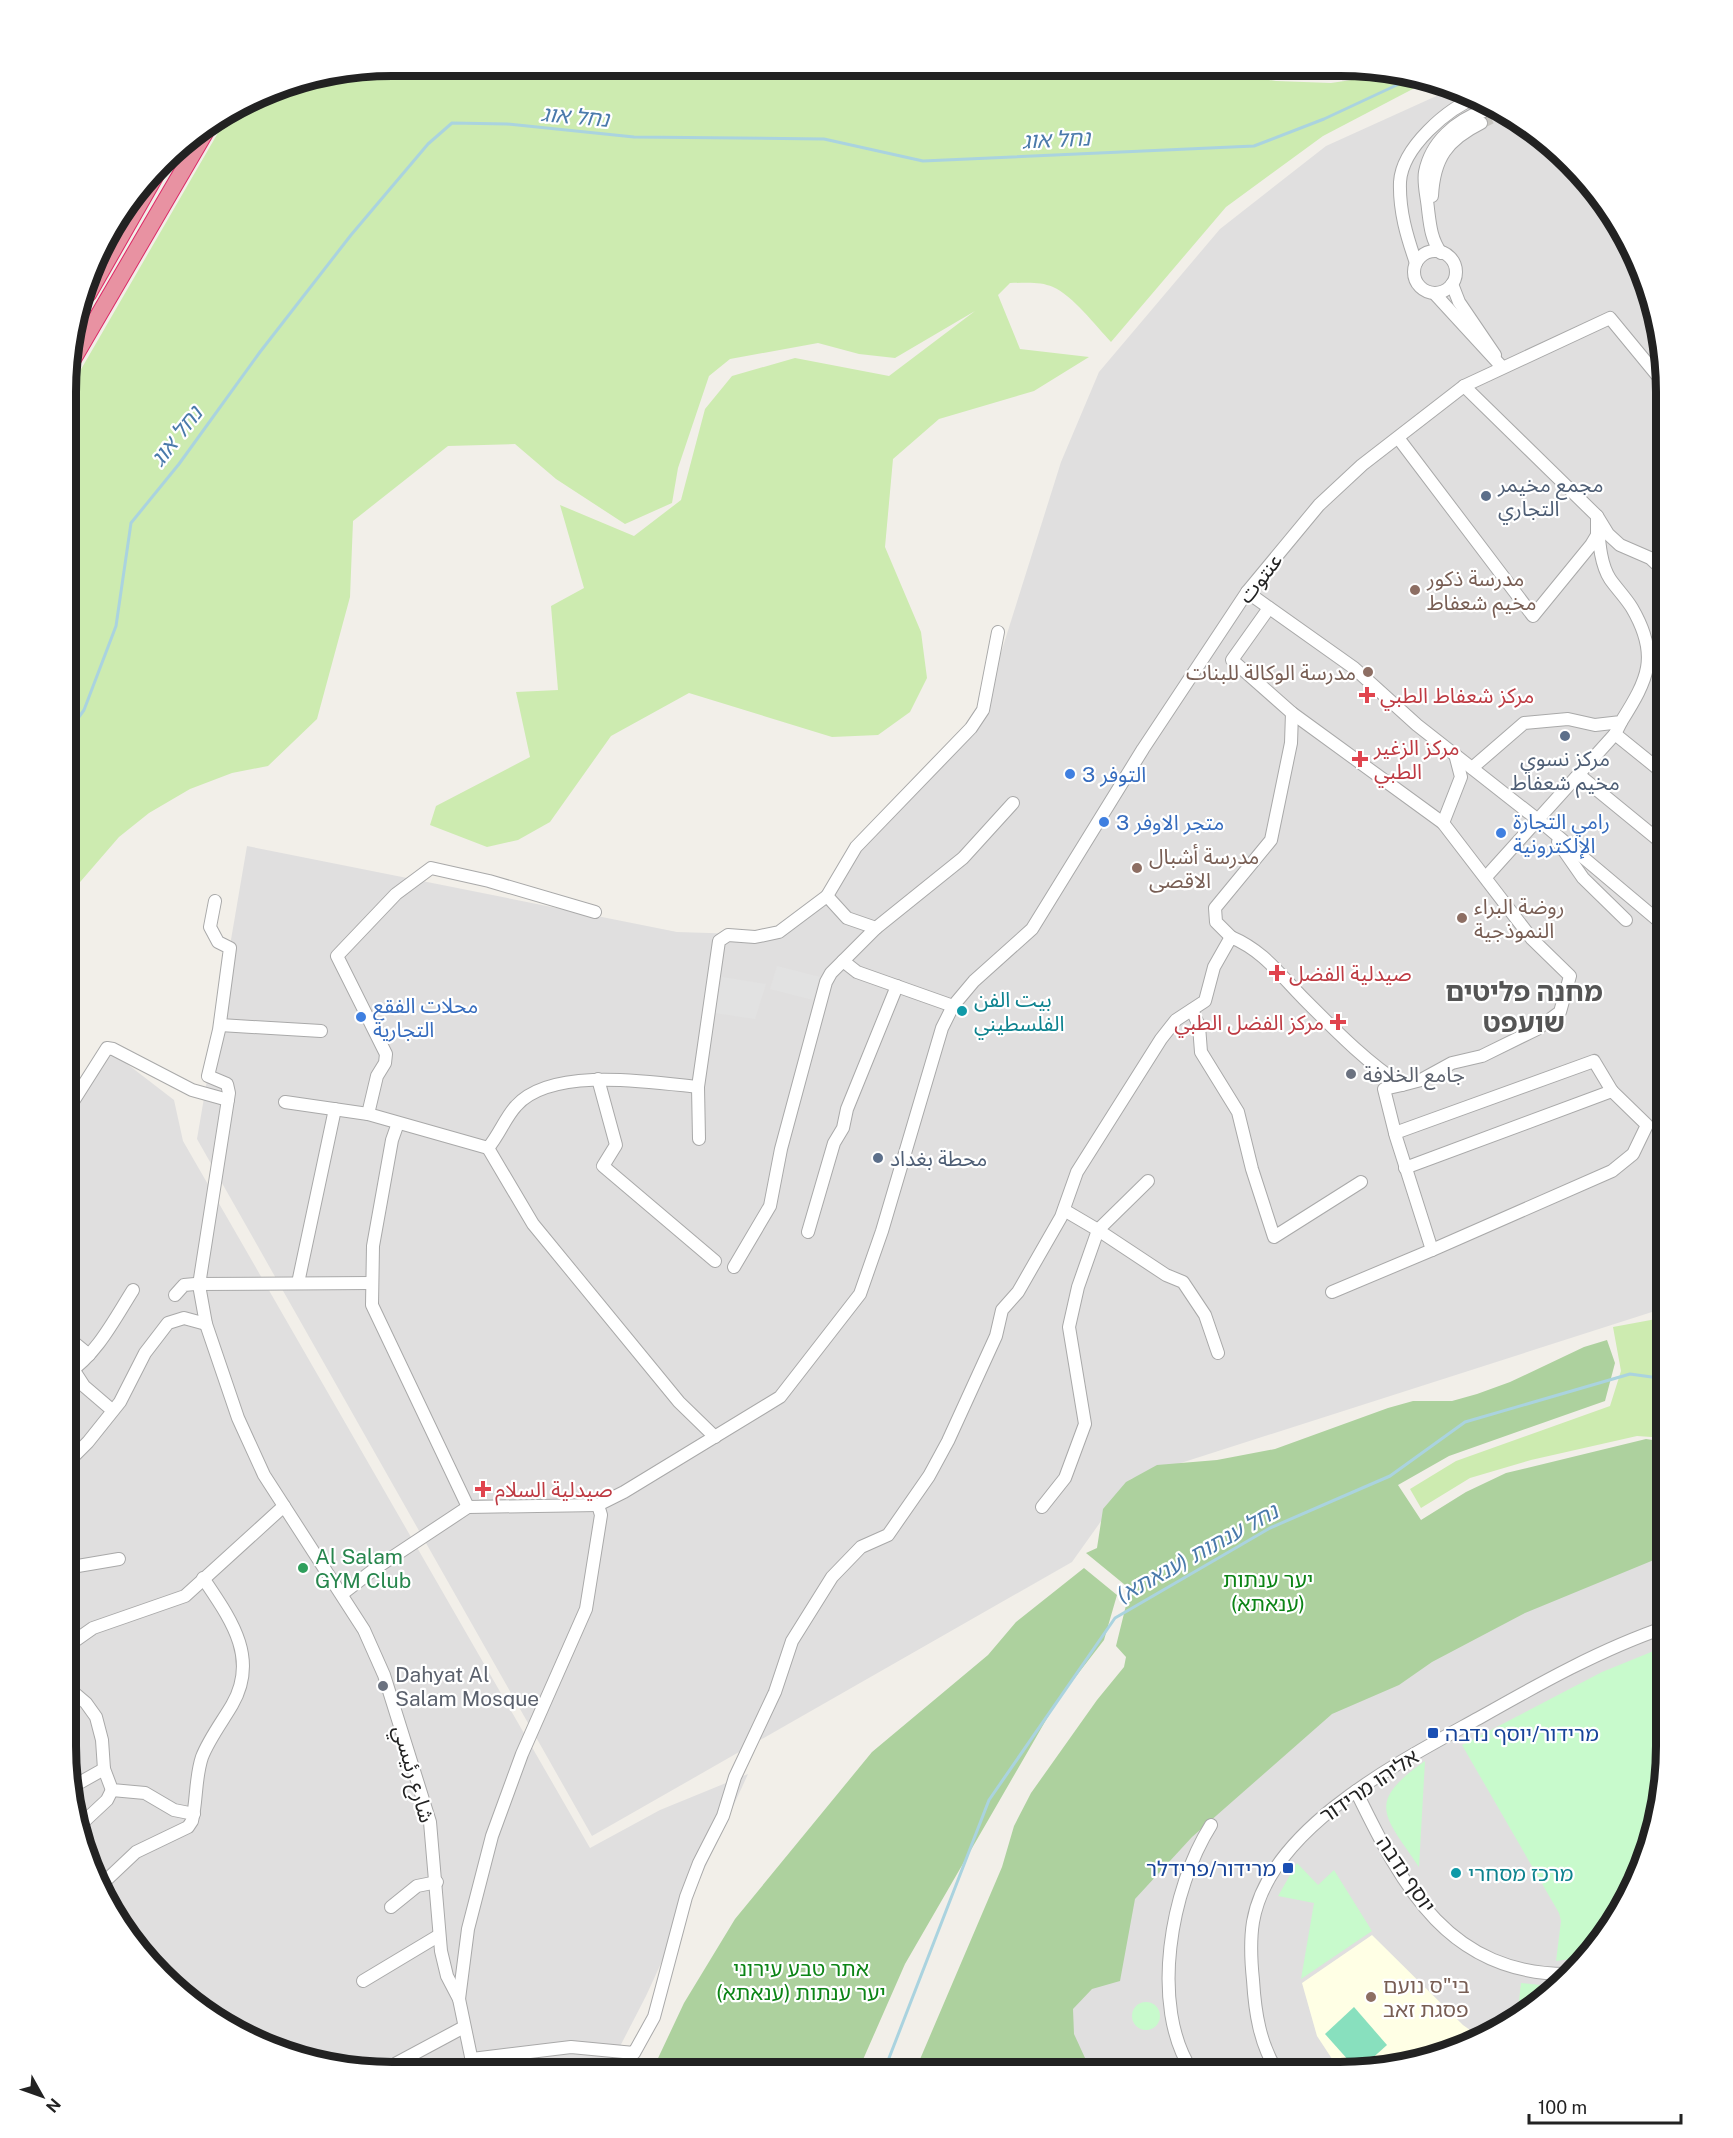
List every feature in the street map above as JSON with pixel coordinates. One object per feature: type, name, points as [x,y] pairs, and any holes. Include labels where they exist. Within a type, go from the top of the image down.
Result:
[{"type":"highway","points":[[80,348],[198,143]]},
{"type":"highway","points":[[102,270],[143,199]]},
{"type":"street","points":[[1458,100],[1449,105],[1409,157],[1400,179],[1403,222],[1416,263],[1414,273],[1417,283],[1424,290],[1434,293],[1502,367]]},
{"type":"street","points":[[1433,126],[1445,114],[1480,109]]},
{"type":"street","points":[[1480,109],[1454,117],[1440,132],[1429,148],[1425,174],[1432,238],[1441,253],[1452,261],[1455,267],[1452,284],[1459,302],[1486,338],[1502,367]]},
{"type":"street","points":[[1430,227],[1436,166],[1446,148],[1480,109]]},
{"type":"street","points":[[1416,263],[1428,252],[1441,253]]},
{"type":"street","points":[[1434,293],[1445,290],[1452,284]]},
{"type":"street","name":"عنتوت","points":[[598,1505],[624,1492],[780,1397],[860,1294],[882,1231],[938,1039],[952,1006],[974,981],[1032,929],[1143,749],[1247,592],[1319,505],[1362,465],[1399,439],[1464,386],[1610,318],[1656,374]]},
{"type":"street","points":[[1464,386],[1597,516],[1608,534],[1620,545],[1650,558],[1656,564]]},
{"type":"street","points":[[1399,439],[1533,616],[1591,545],[1597,535],[1597,516]]},
{"type":"street","points":[[1486,877],[1543,824],[1579,775],[1615,734],[1641,690],[1650,645],[1633,609],[1609,578],[1604,563],[1597,516]]},
{"type":"street","points":[[1247,592],[1354,668],[1656,919]]},
{"type":"street","points":[[1269,608],[1232,660],[1292,713],[1443,823],[1532,939],[1570,976],[1560,1012],[1538,1029],[1482,1056],[1452,1063],[1421,1080],[1384,1089],[1405,1168],[1432,1250]]},
{"type":"street","points":[[699,1139],[698,1087],[719,941],[728,935],[755,937],[779,932],[827,896],[856,848],[971,728],[983,710],[998,632]]},
{"type":"street","points":[[1292,713],[1290,743],[1271,840],[1215,908],[1216,922],[1231,937],[1246,943],[1277,967],[1311,1005],[1386,1075],[1402,1085]]},
{"type":"street","points":[[1472,768],[1524,723],[1568,719],[1595,724],[1621,722]]},
{"type":"street","points":[[1615,734],[1656,767]]},
{"type":"street","points":[[1443,823],[1461,777],[1455,754]]},
{"type":"street","points":[[1579,775],[1656,838]]},
{"type":"street","points":[[734,1267],[770,1206],[781,1149],[826,982],[876,928],[963,858],[1013,803]]},
{"type":"street","points":[[1543,824],[1583,878],[1626,920]]},
{"type":"street","points":[[368,1114],[377,1076],[385,1063],[386,1054],[337,956],[396,894],[431,868],[489,881],[595,912]]},
{"type":"street","points":[[827,896],[847,918],[876,928]]},
{"type":"street","points":[[76,1096],[106,1048],[113,1049],[192,1090],[228,1100],[227,1084],[208,1076],[220,1025],[230,948],[218,942],[210,927],[215,901]]},
{"type":"street","points":[[495,2061],[571,2047],[634,2053],[654,2017],[686,1897],[699,1863],[723,1816],[735,1777],[775,1692],[792,1641],[832,1576],[861,1547],[888,1535],[929,1476],[948,1441],[996,1336],[1002,1310],[1023,1283],[1064,1210],[1077,1172],[1110,1124],[1140,1069],[1176,1020],[1205,1001],[1214,967],[1231,937]]},
{"type":"street","points":[[843,961],[857,972],[952,1006]]},
{"type":"street","points":[[808,1232],[834,1143],[843,1128],[847,1108],[897,986]]},
{"type":"street","points":[[1192,1010],[1199,1026],[1201,1052],[1238,1112],[1252,1169],[1274,1237],[1361,1182]]},
{"type":"street","points":[[220,1025],[321,1031]]},
{"type":"street","points":[[1332,1292],[1612,1171],[1633,1154],[1647,1125],[1612,1091],[1594,1061],[1395,1133]]},
{"type":"street","points":[[488,1148],[500,1133],[515,1106],[533,1091],[598,1079],[698,1087]]},
{"type":"street","points":[[598,1079],[616,1145],[603,1166],[715,1261]]},
{"type":"street","points":[[1405,1168],[1612,1091]]},
{"type":"street","name":"شارع رئيسي","points":[[228,1100],[199,1284],[206,1324],[250,1447],[264,1475],[342,1594],[374,1651],[411,1755],[430,1822],[438,1936],[447,1976],[459,1999],[472,2061]]},
{"type":"street","points":[[285,1102],[368,1114],[488,1148],[533,1224],[679,1402],[715,1437]]},
{"type":"street","points":[[298,1283],[335,1109]]},
{"type":"street","points":[[398,1123],[392,1140],[373,1246],[372,1305],[468,1507]]},
{"type":"street","points":[[1042,1508],[1065,1478],[1085,1424],[1069,1327],[1078,1287],[1098,1230],[1148,1181]]},
{"type":"street","points":[[1064,1210],[1166,1275],[1183,1282],[1205,1315],[1218,1353]]},
{"type":"street","points":[[175,1295],[184,1285],[199,1284],[372,1283]]},
{"type":"street","points":[[76,1366],[89,1355],[133,1290]]},
{"type":"street","points":[[76,1453],[88,1442],[126,1394],[145,1353],[168,1323],[184,1318],[206,1324]]},
{"type":"street","points":[[76,1344],[89,1355]]},
{"type":"street","points":[[76,1377],[112,1410]]},
{"type":"street","points":[[342,1594],[376,1568],[468,1507],[598,1505],[601,1515],[586,1609],[522,1754],[496,1825],[464,1953],[459,1999]]},
{"type":"street","points":[[76,1640],[93,1628],[185,1596],[284,1506]]},
{"type":"street","points":[[76,1566],[119,1559]]},
{"type":"street","points":[[107,1880],[136,1852],[188,1827],[194,1814],[198,1770],[203,1754],[241,1688],[240,1640],[234,1623],[203,1578]]},
{"type":"street","name":"אליהו מרידור","points":[[1272,2061],[1263,2042],[1254,1999],[1252,1955],[1254,1921],[1268,1884],[1293,1846],[1326,1812],[1427,1747],[1498,1707],[1615,1647],[1656,1631]]},
{"type":"street","points":[[76,1694],[86,1703],[96,1717],[102,1740],[104,1769],[112,1790],[107,1800],[86,1820]]},
{"type":"street","points":[[79,1783],[104,1769]]},
{"type":"street","points":[[112,1790],[145,1793],[174,1810],[194,1814]]},
{"type":"street","name":"יוסף נדבה","points":[[1356,1791],[1372,1824],[1414,1893],[1451,1934],[1480,1955],[1511,1968],[1559,1974]]},
{"type":"street","points":[[1186,2061],[1176,2036],[1169,1964],[1182,1888],[1191,1861],[1211,1825]]},
{"type":"street","points":[[391,1907],[417,1886],[436,1882]]},
{"type":"street","points":[[363,1981],[438,1936]]},
{"type":"street","points":[[441,1951],[456,1960],[464,1953]]},
{"type":"street","points":[[401,2061],[464,2027]]},
{"type":"shaded area","points":[[1443,93],[1480,109],[1533,142],[1578,184],[1614,234],[1640,291],[1646,311],[1656,372],[1656,1313],[1652,1312],[1131,1479],[1072,1562],[592,1836],[197,1139],[247,846],[677,932],[768,935],[827,896],[864,838],[983,710],[1061,462],[1099,372],[1220,229],[1326,146]]},
{"type":"shaded area","points":[[777,966],[820,977],[813,1000],[770,989]]},
{"type":"shaded area","points":[[722,977],[766,984],[755,1019],[715,1013]]},
{"type":"shaded area","points":[[109,1050],[174,1100],[183,1141],[590,1848],[660,1810],[748,1774],[646,1996],[614,2058],[600,2061],[372,2061],[351,2059],[291,2045],[234,2019],[184,1983],[142,1938],[119,1903],[93,1847],[79,1787],[77,1766],[76,1103]]},
{"type":"shaded area","points":[[1656,1544],[1656,1766],[1646,1827],[1624,1885],[1591,1938],[1549,1983],[1498,2019],[1442,2045],[1382,2059],[1361,2061],[1080,2061],[1058,2023],[1272,1673]]},
{"type":"shaded area","name":"בי\"ס נועם פסגת זאב","points":[[1372,1935],[1473,2032],[1422,2051],[1382,2059],[1333,2061],[1317,2036],[1302,1983]]},
{"type":"green space","points":[[392,76],[1242,76],[1276,81],[1331,83],[1368,78],[1418,86],[1323,136],[1226,207],[1111,342],[1076,304],[1053,287],[1037,283],[1010,283],[998,295],[1020,349],[1089,357],[1034,391],[939,419],[893,459],[885,547],[921,632],[927,678],[910,712],[878,735],[832,737],[689,693],[611,736],[550,822],[518,840],[487,847],[430,825],[436,806],[530,757],[516,692],[558,690],[551,606],[584,588],[560,505],[634,536],[681,500],[705,409],[732,376],[795,358],[889,376],[975,311],[895,358],[859,354],[818,343],[730,359],[709,376],[678,468],[672,503],[625,524],[556,479],[515,444],[448,446],[353,521],[350,597],[317,719],[268,766],[232,773],[190,789],[149,813],[119,837],[76,887],[77,377],[221,127],[253,109],[311,87],[351,79]]},
{"type":"green space","points":[[1656,1319],[1656,1437],[1637,1436],[1531,1460],[1470,1478],[1421,1508],[1410,1489],[1456,1461],[1610,1406],[1621,1371],[1613,1327]]},
{"type":"green space","name":"יער ענתות (ענאתא)","points":[[1607,1340],[1615,1363],[1605,1401],[1449,1456],[1398,1485],[1421,1520],[1466,1492],[1506,1473],[1646,1439],[1656,1440],[1656,1559],[1525,1613],[1432,1662],[1399,1685],[1332,1714],[1192,1837],[1135,1899],[1120,1981],[1092,1989],[1073,2009],[1074,2034],[1086,2061],[919,2061],[1002,1867],[1014,1826],[1031,1793],[1097,1700],[1124,1667],[1126,1657],[1116,1646],[1130,1589],[1086,1553],[1097,1548],[1103,1509],[1126,1482],[1157,1465],[1217,1460],[1275,1449],[1413,1401],[1452,1401],[1477,1394],[1510,1382],[1584,1347]]},
{"type":"green space","name":"אתר טבע עירוני יער ענתות (ענאתא)","points":[[1084,1568],[1117,1595],[1104,1640],[1057,1701],[905,1964],[862,2061],[657,2061],[684,2003],[735,1919],[872,1752],[988,1655],[1016,1622]]},
{"type":"green space","points":[[1656,1650],[1654,1787],[1640,1847],[1614,1903],[1591,1938],[1574,1959],[1556,1961],[1561,1921],[1559,1913],[1462,1745],[1602,1672]]},
{"type":"green space","points":[[1425,1761],[1419,1867],[1390,1822],[1386,1810],[1388,1799],[1394,1788],[1406,1775]]},
{"type":"green space","points":[[1297,1863],[1318,1885],[1334,1870],[1372,1931],[1301,1979],[1314,1903],[1278,1896]]},
{"type":"green space","points":[[1521,1983],[1546,1986],[1533,1996],[1518,2006]]},
{"type":"green space","points":[[1146,2002],[1156,2006],[1160,2016],[1156,2026],[1146,2030],[1136,2026],[1132,2016],[1136,2006]]},
{"type":"green space","points":[[1354,2007],[1387,2045],[1370,2060],[1349,2061],[1325,2034]]},
{"type":"waterway","name":"נחל אוג","points":[[76,721],[84,710],[116,626],[131,523],[179,464],[260,352],[351,235],[428,144],[452,123],[507,124],[634,137],[824,139],[923,161],[1254,146],[1324,119],[1401,83]]},
{"type":"waterway","name":"נחל ענתות (ענאתא)","points":[[888,2061],[989,1800],[1115,1618],[1270,1528],[1390,1476],[1465,1422],[1630,1374],[1656,1378]]},
{"type":"tunnel","points":[[1481,123],[1495,118]]},
{"type":"place","name":"مجمع مخيمر التجاري","points":[[1486,496]]},
{"type":"place","name":"مدرسة ذكور مخيم شعفاط","points":[[1415,590]]},
{"type":"place","name":"مدرسة الوكالة للبنات","points":[[1368,672]]},
{"type":"place","name":"مركز شعفاط الطبي","points":[[1367,695]]},
{"type":"place","name":"مركز نسوي مخيم شعفاط","points":[[1565,736]]},
{"type":"place","name":"مركز الزغير الطبي","points":[[1360,759]]},
{"type":"place","name":"التوفر 3","points":[[1070,774]]},
{"type":"place","name":"متجر الاوفر 3","points":[[1104,822]]},
{"type":"place","name":"رامي التجارة الإلكترونية","points":[[1501,833]]},
{"type":"place","name":"مدرسة أشبال الاقصى","points":[[1137,868]]},
{"type":"place","name":"روضة البراء النموذجية","points":[[1462,918]]},
{"type":"place","name":"صيدلية الفضل","points":[[1277,973]]},
{"type":"place","name":"بيت الفن الفلسطيني","points":[[962,1011]]},
{"type":"place","name":"محلات الفقع التجارية","points":[[361,1017]]},
{"type":"place","name":"مركز الفضل الطبي","points":[[1338,1022]]},
{"type":"place","name":"جامع الخلافة","points":[[1351,1074]]},
{"type":"place","name":"محطة بغداد","points":[[878,1158]]},
{"type":"place","name":"صيدلية السلام","points":[[483,1489]]},
{"type":"place","name":"Al Salam GYM Club","points":[[303,1568]]},
{"type":"place","name":"Dahyat Al Salam Mosque","points":[[383,1686]]},
{"type":"place","name":"מרידור/יוסף נדבה","points":[[1433,1733]]},
{"type":"place","name":"מרידור/פרידלר","points":[[1288,1868]]},
{"type":"place","name":"מרכז מסחרי","points":[[1456,1873]]},
{"type":"place","name":"בי\"ס נועם פסגת זאב","points":[[1371,1997]]},
{"type":"district","name":"מחנה פליטים שועפט","points":[[1524,1006]]}]
